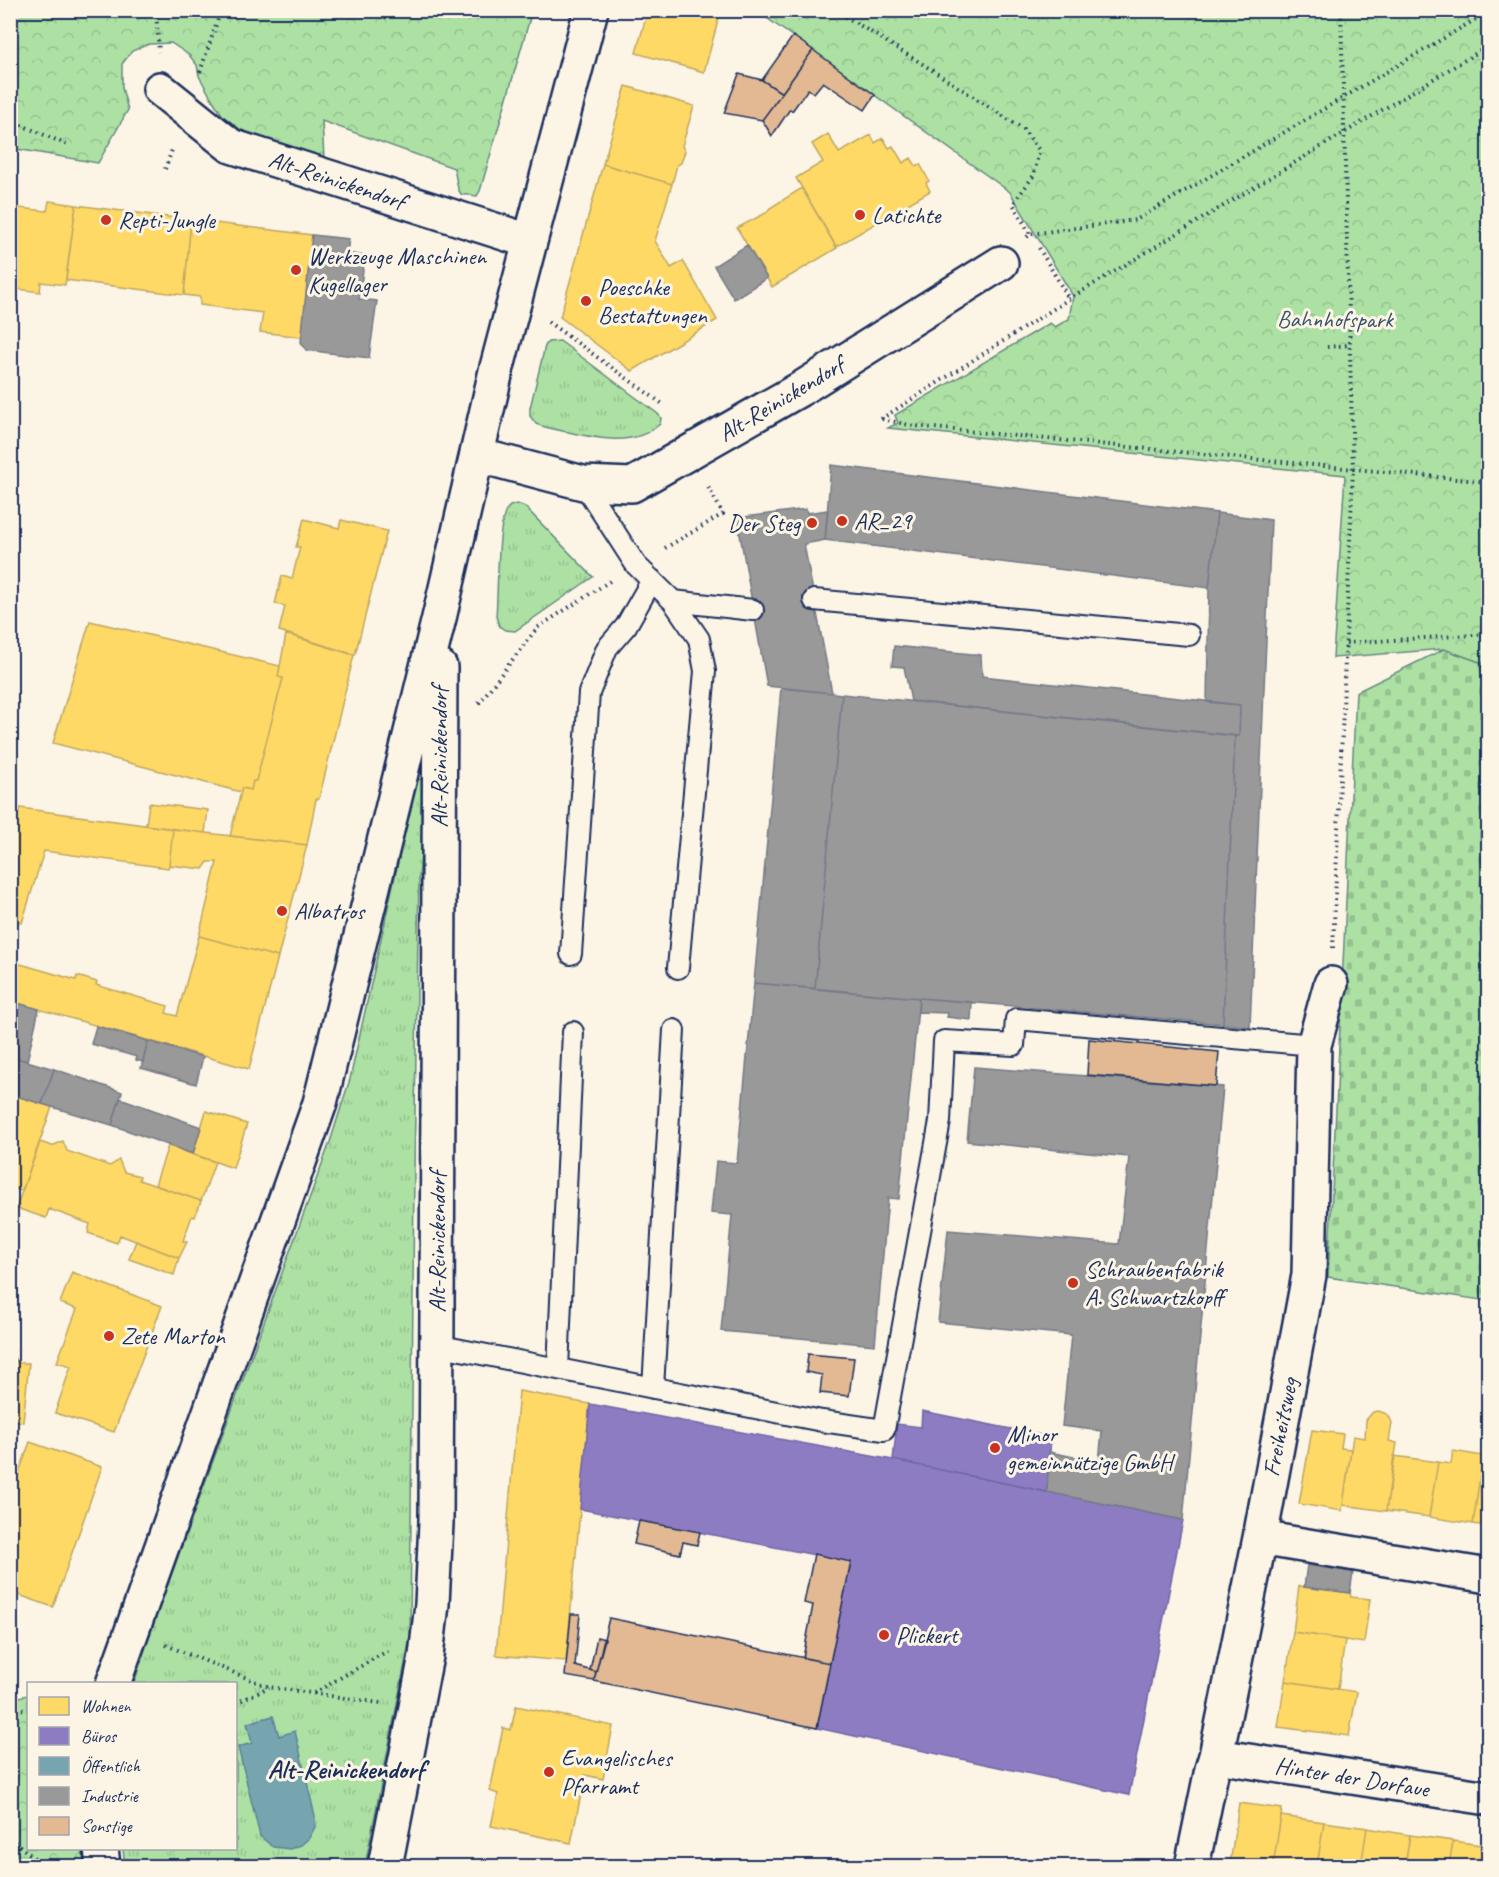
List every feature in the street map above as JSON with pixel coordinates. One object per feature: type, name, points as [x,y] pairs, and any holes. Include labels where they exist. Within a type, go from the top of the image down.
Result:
[{"type":"street","name":"Alt-Reinickendorf","points":[[113,1682],[320,1103],[440,614],[496,371],[591,10]]},
{"type":"street","name":"Alt-Reinickendorf","points":[[160,89],[231,146],[529,241]]},
{"type":"street","name":"Alt-Reinickendorf","points":[[477,455],[583,483],[632,485],[802,388],[1001,263]]},
{"type":"street","name":"Alt-Reinickendorf","points":[[386,1866],[426,1656],[436,1523],[440,614]]},
{"type":"street","name":"Freiheitsweg","points":[[1192,1866],[1260,1538],[1309,1275],[1314,1045],[1331,984]]},
{"type":"street","points":[[1260,1538],[1488,1576]]},
{"type":"street","name":"Hinter der Dorfaue","points":[[1216,1756],[1488,1798]]},
{"type":"street","points":[[101,1850],[103,1866]]},
{"type":"lane","points":[[583,483],[636,565],[673,601],[699,639],[705,671],[678,968]]},
{"type":"lane","points":[[571,954],[589,693],[607,648],[626,626],[652,580]]},
{"type":"lane","points":[[814,600],[1189,635]]},
{"type":"lane","points":[[673,601],[753,610]]},
{"type":"lane","points":[[436,1345],[822,1421],[884,1430],[940,1121],[944,1041],[1014,1045],[1016,1019],[1314,1045]]},
{"type":"lane","points":[[653,1388],[674,1030]]},
{"type":"lane","points":[[558,1369],[573,1032]]},
{"type":"path","points":[[156,10],[159,52]]},
{"type":"path","points":[[835,10],[1023,129],[1039,150],[1034,176],[1013,204],[1069,299]]},
{"type":"path","points":[[1331,984],[1353,469],[1341,10]]},
{"type":"path","points":[[1001,263],[1030,234],[1136,220],[1343,100],[1488,12]]},
{"type":"path","points":[[1488,46],[1069,299],[881,419],[914,426],[1488,482]]},
{"type":"path","points":[[10,120],[70,146]]},
{"type":"path","points":[[548,322],[664,405]]},
{"type":"path","points":[[1327,347],[1350,345]]},
{"type":"path","points":[[440,753],[537,628],[636,565],[723,514]]},
{"type":"path","points":[[1346,643],[1488,634]]},
{"type":"path","points":[[314,1693],[429,1628]]},
{"type":"path","points":[[132,1631],[269,1687],[416,1708]]},
{"type":"path","points":[[237,1703],[269,1687]]},
{"type":"path","points":[[10,1708],[27,1710]]},
{"type":"path","points":[[10,1838],[44,1866]]},
{"type":"green space","points":[[10,11],[532,11],[477,196],[461,194],[454,168],[322,121],[324,159],[241,130],[223,116],[199,76],[197,65],[189,55],[171,43],[149,44],[132,51],[122,64],[122,88],[128,110],[98,163],[11,148]]},
{"type":"green space","name":"Bahnhofspark","points":[[757,11],[1488,11],[1488,665],[1444,649],[1333,658],[1345,475],[888,428],[898,423],[895,415],[1050,323],[1055,327],[1069,319],[1073,296],[1010,192]]},
{"type":"green space","points":[[560,341],[658,414],[661,418],[660,424],[639,436],[604,439],[536,424],[530,416],[530,408],[545,346],[548,342]]},
{"type":"green space","points":[[517,504],[525,507],[593,577],[515,631],[505,630],[499,626],[496,616],[499,546],[503,519],[508,508]]},
{"type":"green space","points":[[1444,649],[1488,665],[1488,1301],[1328,1277],[1356,692]]},
{"type":"green space","points":[[419,779],[425,781],[426,790],[419,877],[410,1638],[365,1866],[125,1866],[123,1850],[237,1850],[237,1682],[134,1682],[155,1619],[330,1142],[350,1079],[416,781]]},
{"type":"green space","points":[[27,1695],[27,1850],[101,1850],[103,1866],[11,1866],[10,1699]]},
{"type":"building: Wohnen","points":[[648,10],[721,10],[704,72],[636,53]]},
{"type":"building: Wohnen","points":[[626,86],[694,106],[682,146],[685,151],[681,163],[677,165],[672,184],[603,164]]},
{"type":"building: Wohnen","points":[[828,134],[839,153],[871,135],[875,143],[883,138],[889,148],[893,146],[903,163],[911,158],[916,166],[920,164],[929,181],[926,183],[930,191],[836,247],[796,178],[823,162],[812,144]]},
{"type":"building: Wohnen","points":[[603,164],[672,184],[655,241],[671,268],[683,261],[717,320],[632,371],[560,317]]},
{"type":"building: Wohnen","points":[[802,188],[837,248],[772,287],[737,228],[766,213],[770,208]]},
{"type":"building: Wohnen","points":[[49,201],[76,205],[65,285],[41,282],[40,292],[10,288],[10,207],[47,211]]},
{"type":"building: Wohnen","points":[[76,205],[191,220],[184,295],[66,280]]},
{"type":"building: Wohnen","points":[[191,220],[312,235],[302,337],[260,332],[263,313],[200,305],[200,297],[184,295]]},
{"type":"building: Wohnen","points":[[304,519],[339,528],[341,520],[387,531],[355,655],[279,631],[285,606],[275,604],[282,576],[292,579],[300,547],[296,547]]},
{"type":"building: Wohnen","points":[[90,621],[280,666],[278,677],[283,678],[256,781],[253,781],[251,790],[242,788],[241,792],[53,743]]},
{"type":"building: Wohnen","points":[[286,634],[354,655],[319,799],[316,799],[307,845],[230,836],[242,788],[251,790],[253,781],[256,781],[283,678],[278,677]]},
{"type":"building: Wohnen","points":[[149,803],[208,810],[205,833],[146,825]]},
{"type":"building: Wohnen","points":[[20,808],[173,829],[168,868],[44,851],[22,923],[10,919],[10,839]]},
{"type":"building: Wohnen","points":[[173,829],[307,845],[278,957],[199,936],[217,862],[208,862],[203,869],[169,865]]},
{"type":"building: Wohnen","points":[[199,936],[278,957],[249,1069],[10,1001],[10,961],[76,980],[77,976],[97,982],[96,985],[168,1006],[166,1013],[177,1016]]},
{"type":"building: Wohnen","points":[[10,1094],[52,1107],[22,1191],[10,1187]]},
{"type":"building: Wohnen","points":[[206,1111],[247,1124],[233,1168],[193,1154]]},
{"type":"building: Wohnen","points":[[63,1141],[67,1151],[110,1166],[119,1160],[124,1172],[140,1176],[139,1180],[201,1201],[195,1217],[192,1216],[183,1241],[187,1242],[179,1258],[120,1235],[117,1243],[88,1233],[90,1224],[49,1209],[46,1218],[16,1208],[40,1142],[52,1146]]},
{"type":"building: Wohnen","points":[[168,1146],[215,1162],[201,1201],[155,1185]]},
{"type":"building: Wohnen","points":[[136,1241],[179,1258],[174,1275],[129,1259]]},
{"type":"building: Wohnen","name":"Zete Marton","points":[[72,1272],[162,1306],[114,1432],[55,1413],[71,1366],[57,1362],[77,1309],[60,1303]]},
{"type":"building: Wohnen","points":[[10,1349],[14,1350],[13,1356],[18,1363],[29,1363],[23,1422],[10,1421]]},
{"type":"building: Wohnen","points":[[519,1391],[590,1404],[566,1661],[496,1655]]},
{"type":"building: Wohnen","points":[[1373,1412],[1387,1414],[1390,1418],[1392,1423],[1389,1441],[1397,1443],[1386,1511],[1343,1505],[1353,1436],[1365,1438],[1366,1420]]},
{"type":"building: Wohnen","points":[[1312,1430],[1343,1434],[1341,1448],[1351,1449],[1342,1511],[1299,1504]]},
{"type":"building: Wohnen","points":[[30,1442],[102,1467],[53,1607],[10,1592],[10,1497]]},
{"type":"building: Wohnen","points":[[1453,1451],[1483,1456],[1473,1524],[1429,1517],[1438,1462],[1451,1464]]},
{"type":"building: Wohnen","points":[[1394,1456],[1438,1462],[1429,1517],[1386,1511]]},
{"type":"building: Wohnen","points":[[1483,1456],[1488,1457],[1488,1526],[1473,1524]]},
{"type":"building: Wohnen","points":[[1299,1586],[1350,1593],[1351,1597],[1370,1599],[1364,1643],[1293,1632]]},
{"type":"building: Wohnen","points":[[1293,1632],[1345,1640],[1338,1689],[1285,1681]]},
{"type":"building: Wohnen","points":[[1285,1681],[1357,1692],[1349,1736],[1278,1727]]},
{"type":"building: Wohnen","name":"Evangelisches Pfarramt","points":[[516,1706],[613,1726],[603,1779],[585,1775],[571,1843],[491,1826],[498,1794],[490,1791],[503,1728],[511,1730]]},
{"type":"building: Wohnen","points":[[1239,1803],[1282,1809],[1273,1866],[1230,1865]]},
{"type":"building: Wohnen","points":[[1281,1816],[1324,1822],[1317,1866],[1273,1866]]},
{"type":"building: Wohnen","points":[[1324,1822],[1367,1828],[1361,1866],[1317,1866]]},
{"type":"building: Wohnen","points":[[1367,1828],[1410,1835],[1405,1866],[1361,1866]]},
{"type":"building: Wohnen","points":[[1410,1835],[1453,1841],[1449,1866],[1405,1866]]},
{"type":"building: Wohnen","points":[[1453,1841],[1488,1846],[1488,1866],[1449,1866]]},
{"type":"building: Büros","points":[[590,1404],[893,1460],[1183,1520],[1129,1795],[817,1728],[851,1562],[580,1509]]},
{"type":"building: Büros","points":[[922,1411],[1051,1437],[1047,1492],[893,1460],[897,1424],[921,1427]]},
{"type":"building: Öffentlich","points":[[273,1716],[279,1736],[295,1731],[315,1816],[315,1827],[309,1838],[301,1845],[290,1849],[273,1847],[260,1836],[238,1747],[252,1743],[247,1723]]},
{"type":"building: Industrie","points":[[312,235],[349,239],[347,253],[365,256],[359,299],[377,301],[369,358],[306,350],[301,342]]},
{"type":"building: Industrie","points":[[747,245],[767,278],[734,299],[714,266]]},
{"type":"building: Industrie","points":[[831,465],[1217,513],[1209,588],[825,540]]},
{"type":"building: Industrie","points":[[806,509],[807,513],[828,510],[825,540],[804,544],[832,693],[767,686],[737,518]]},
{"type":"building: Industrie","points":[[1217,513],[1271,520],[1250,1027],[1223,1024],[1235,736],[1239,736],[1240,705],[1207,702],[1209,588]]},
{"type":"building: Industrie","points":[[894,646],[981,655],[982,676],[1240,705],[1239,736],[911,701],[904,667],[892,666]]},
{"type":"building: Industrie","points":[[781,688],[842,694],[815,989],[754,983]]},
{"type":"building: Industrie","points":[[842,694],[1235,736],[1223,1024],[815,989]]},
{"type":"building: Industrie","points":[[754,983],[919,998],[899,1199],[888,1198],[875,1345],[721,1331],[732,1215],[711,1213],[716,1161],[737,1163]]},
{"type":"building: Industrie","points":[[919,998],[972,1002],[971,1020],[947,1017],[948,1013],[918,1012]]},
{"type":"building: Industrie","points":[[10,1001],[39,1009],[27,1061],[10,1056]]},
{"type":"building: Industrie","points":[[96,1026],[148,1041],[143,1062],[136,1060],[137,1057],[91,1044]]},
{"type":"building: Industrie","points":[[148,1041],[203,1057],[196,1084],[141,1068]]},
{"type":"building: Industrie","points":[[10,1056],[54,1069],[42,1104],[10,1094]]},
{"type":"building: Industrie","name":"Schraubenfabrik A. Schwartzkopff","points":[[974,1067],[1223,1087],[1183,1520],[1047,1492],[1049,1452],[1099,1462],[1102,1431],[1062,1426],[1071,1335],[938,1322],[948,1230],[1119,1244],[1129,1157],[967,1141]]},
{"type":"building: Industrie","points":[[54,1069],[122,1092],[112,1125],[42,1104]]},
{"type":"building: Industrie","points":[[120,1098],[201,1127],[193,1154],[112,1125]]},
{"type":"building: Industrie","points":[[1307,1565],[1353,1572],[1350,1593],[1304,1587]]},
{"type":"building: Sonstige","points":[[793,36],[813,50],[782,93],[762,80]]},
{"type":"building: Sonstige","points":[[813,50],[875,95],[865,110],[823,82],[814,93],[808,89],[792,111],[790,109],[772,136],[762,120]]},
{"type":"building: Sonstige","points":[[739,74],[762,80],[782,93],[762,120],[724,113]]},
{"type":"building: Sonstige","points":[[1089,1039],[1219,1052],[1216,1086],[1087,1075]]},
{"type":"building: Sonstige","points":[[808,1354],[854,1358],[849,1396],[820,1393],[822,1375],[806,1372]]},
{"type":"building: Sonstige","points":[[639,1521],[700,1532],[697,1545],[683,1542],[680,1554],[634,1544]]},
{"type":"building: Sonstige","points":[[814,1554],[851,1562],[830,1663],[803,1658],[813,1605],[804,1603]]},
{"type":"building: Sonstige","points":[[571,1614],[580,1614],[575,1666],[596,1672],[594,1681],[565,1676]]},
{"type":"building: Sonstige","points":[[609,1618],[830,1663],[817,1728],[594,1681]]},
{"type":"building: Sonstige","points":[[597,1637],[605,1639],[596,1672],[590,1670]]},
{"type":"place","name":"Latichte","points":[[860,215]]},
{"type":"place","name":"Repti-Jungle","points":[[106,220]]},
{"type":"place","name":"Werkzeuge Maschinen Kugellager","points":[[296,270]]},
{"type":"place","name":"Poeschke Bestattungen","points":[[586,301]]},
{"type":"place","name":"AR_29","points":[[842,521]]},
{"type":"place","name":"Der Steg","points":[[812,523]]},
{"type":"place","name":"Albatros","points":[[282,911]]},
{"type":"place","name":"Schraubenfabrik A. Schwartzkopff","points":[[1073,1283]]},
{"type":"place","name":"Zete Marton","points":[[109,1336]]},
{"type":"place","name":"Minor gemeinnützige GmbH","points":[[995,1448]]},
{"type":"place","name":"Plickert","points":[[884,1635]]},
{"type":"place","name":"Evangelisches Pfarramt","points":[[549,1772]]},
{"type":"district","name":"Alt-Reinickendorf","points":[[346,1769]]}]
